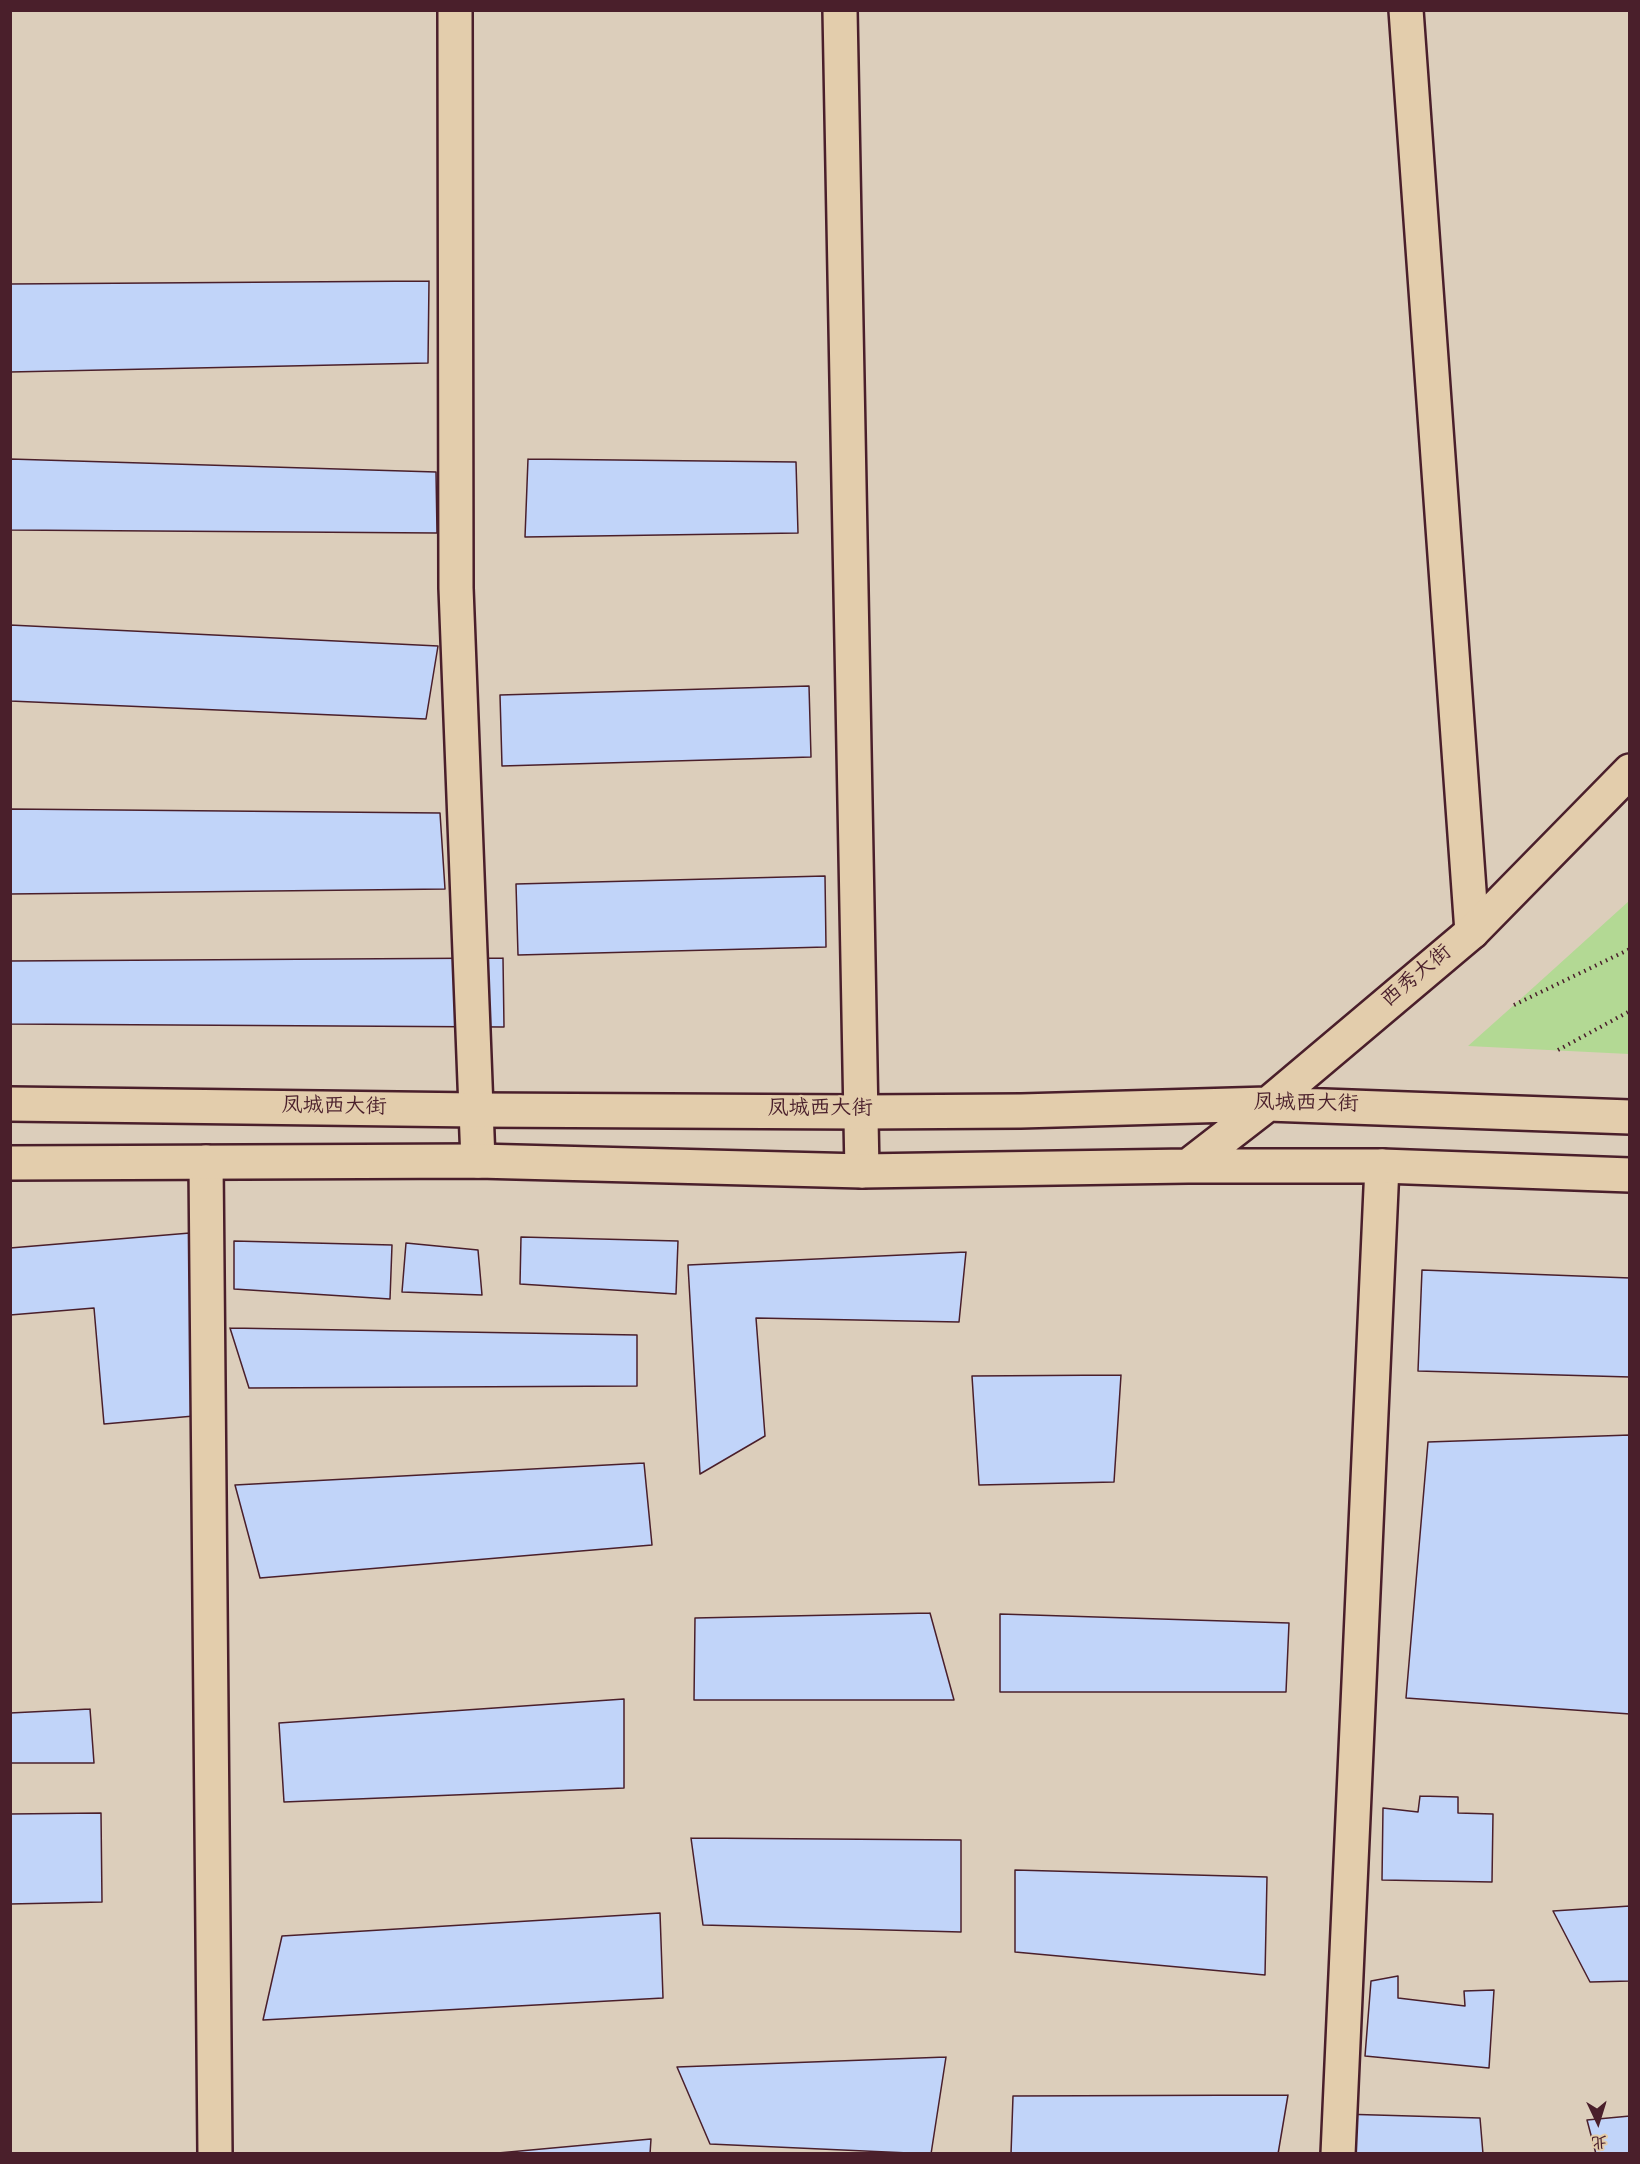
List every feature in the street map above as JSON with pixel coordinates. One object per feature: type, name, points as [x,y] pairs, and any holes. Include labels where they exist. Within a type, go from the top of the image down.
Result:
[{"type":"street","points":[[455,10],[456,588],[478,1161]]},
{"type":"street","points":[[840,10],[862,1172]]},
{"type":"street","points":[[1406,10],[1472,932]]},
{"type":"street","name":"西秀大街","points":[[1188,1166],[1268,1104],[1472,932],[1629,771]]},
{"type":"street","name":"凤城西大街","points":[[10,1104],[861,1112],[1021,1111],[1268,1104],[1629,1118]]},
{"type":"street","points":[[10,1163],[478,1161],[862,1172],[1188,1166],[1382,1166],[1629,1175]]},
{"type":"street","points":[[206,1162],[215,2154]]},
{"type":"street","points":[[1338,2154],[1382,1166]]},
{"type":"path","points":[[1514,1005],[1629,949]]},
{"type":"path","points":[[1558,1050],[1629,1011]]},
{"type":"green space","points":[[1629,901],[1629,1054],[1468,1046],[1514,1005]]},
{"type":"building","points":[[429,281],[428,363],[10,372],[10,284]]},
{"type":"building","points":[[10,459],[436,472],[437,533],[10,530]]},
{"type":"building","points":[[528,459],[796,462],[798,533],[525,537]]},
{"type":"building","points":[[10,625],[438,646],[426,719],[10,701]]},
{"type":"building","points":[[809,686],[811,757],[502,766],[500,695]]},
{"type":"building","points":[[10,809],[440,813],[445,889],[10,894]]},
{"type":"building","points":[[825,876],[826,947],[518,955],[516,884]]},
{"type":"building","points":[[503,958],[504,1027],[10,1024],[10,961]]},
{"type":"building","points":[[190,1233],[205,1415],[104,1424],[94,1308],[10,1315],[10,1248]]},
{"type":"building","points":[[521,1237],[678,1241],[676,1294],[520,1284]]},
{"type":"building","points":[[234,1241],[392,1245],[390,1299],[234,1289]]},
{"type":"building","points":[[406,1243],[478,1250],[482,1295],[402,1292]]},
{"type":"building","points":[[966,1252],[959,1322],[756,1318],[765,1436],[700,1474],[688,1265]]},
{"type":"building","points":[[1422,1270],[1630,1278],[1630,1377],[1418,1371]]},
{"type":"building","points":[[230,1328],[637,1335],[637,1386],[249,1388]]},
{"type":"building","points":[[1121,1375],[1114,1482],[979,1485],[972,1376]]},
{"type":"building","points":[[1630,1435],[1630,1714],[1406,1698],[1428,1442]]},
{"type":"building","points":[[644,1463],[652,1545],[260,1578],[235,1485]]},
{"type":"building","points":[[930,1613],[954,1700],[694,1700],[695,1618]]},
{"type":"building","points":[[1000,1614],[1289,1623],[1286,1692],[1000,1692]]},
{"type":"building","points":[[624,1699],[624,1788],[284,1802],[279,1723]]},
{"type":"building","points":[[90,1709],[94,1763],[10,1763],[10,1713]]},
{"type":"building","points":[[1420,1796],[1458,1797],[1458,1813],[1493,1814],[1492,1882],[1382,1880],[1383,1808],[1418,1812]]},
{"type":"building","points":[[101,1813],[102,1902],[10,1904],[10,1814]]},
{"type":"building","points":[[691,1838],[961,1840],[961,1932],[703,1925]]},
{"type":"building","points":[[1015,1870],[1267,1877],[1265,1975],[1015,1952]]},
{"type":"building","points":[[1630,1906],[1630,1981],[1590,1982],[1553,1911]]},
{"type":"building","points":[[660,1913],[663,1998],[263,2020],[282,1936]]},
{"type":"building","points":[[1398,1976],[1398,1998],[1465,2006],[1464,1991],[1494,1990],[1489,2068],[1365,2056],[1371,1981]]},
{"type":"building","points":[[946,2057],[931,2154],[710,2144],[677,2067]]},
{"type":"building","points":[[1288,2095],[1278,2154],[1011,2154],[1013,2096]]},
{"type":"building","points":[[1341,2114],[1480,2118],[1483,2154],[1355,2154]]},
{"type":"building","points":[[1630,2116],[1630,2154],[1596,2154],[1587,2120]]},
{"type":"building","points":[[651,2139],[650,2154],[487,2154]]}]
